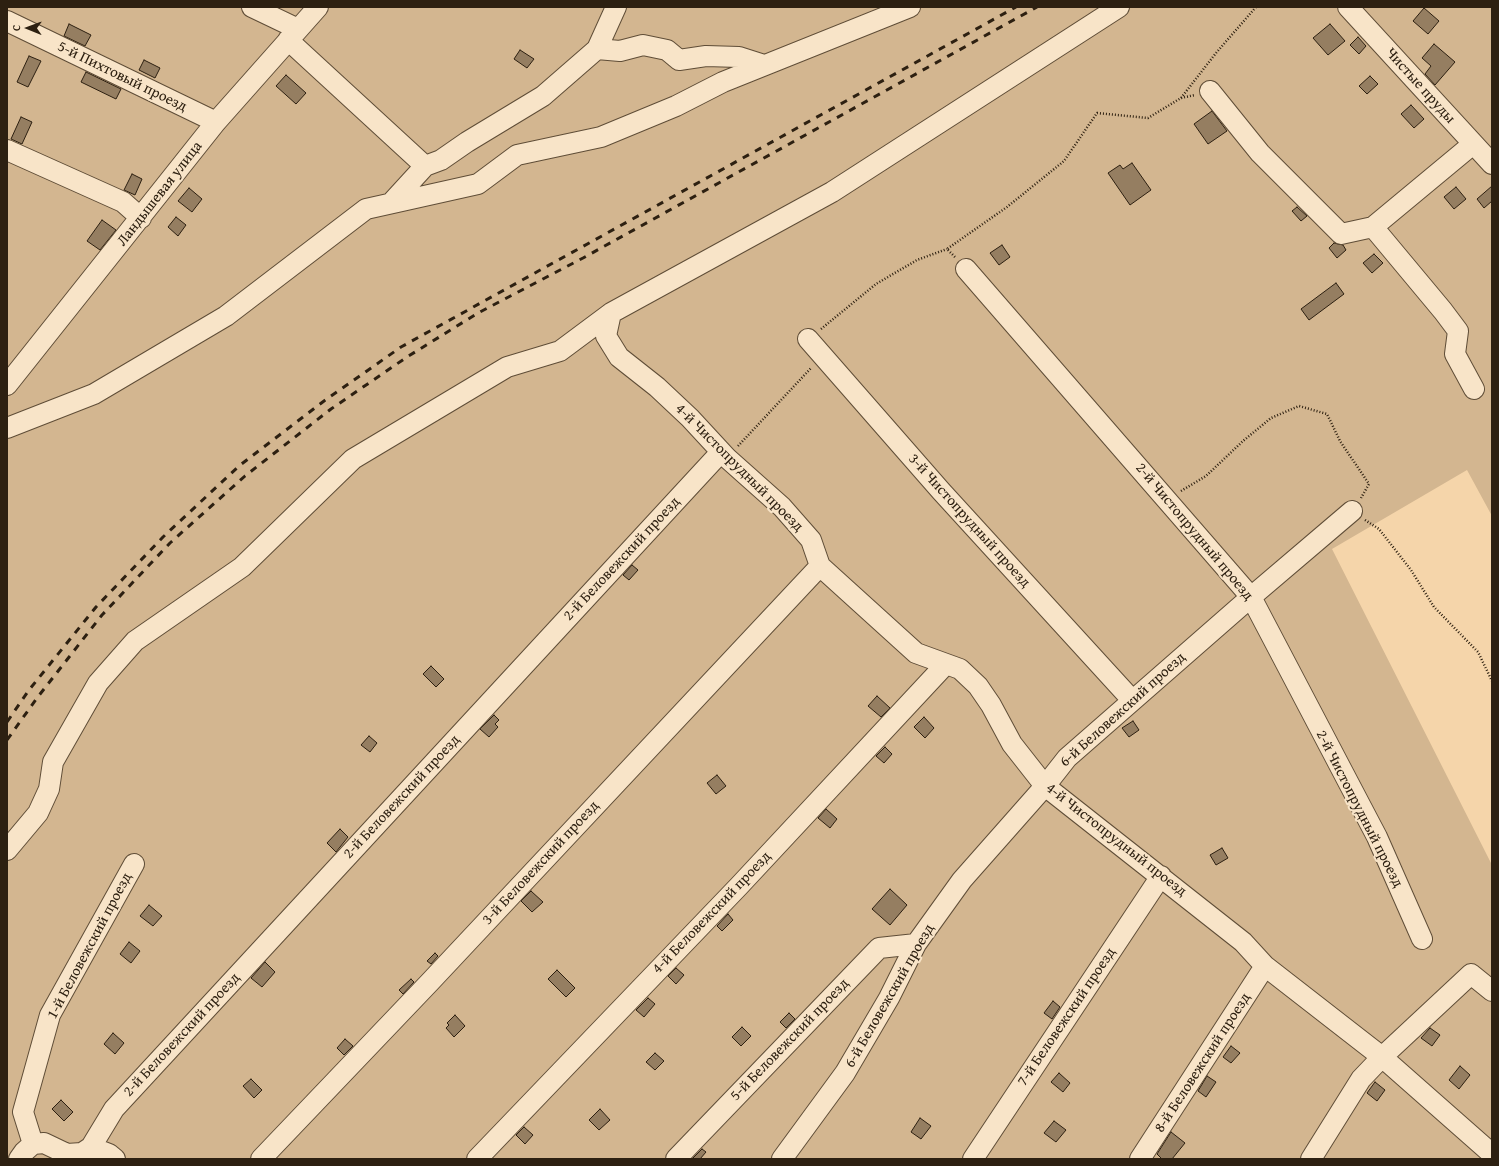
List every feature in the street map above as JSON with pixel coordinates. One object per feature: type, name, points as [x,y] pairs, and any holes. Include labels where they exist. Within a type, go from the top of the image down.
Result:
[{"type":"lane","points":[[252,7],[293,34],[425,166]]},
{"type":"lane","name":"Ландышевая улица","points":[[7,385],[216,122],[318,7]]},
{"type":"lane","points":[[392,202],[425,166],[441,160],[467,142],[543,96],[597,49],[616,7]]},
{"type":"lane","points":[[7,428],[94,394],[226,316],[366,209],[478,184],[517,155],[601,137],[676,106],[723,82],[910,7]]},
{"type":"lane","points":[[7,850],[38,813],[49,789],[53,762],[98,683],[135,641],[242,567],[353,459],[507,367],[560,351],[611,313],[832,192],[1120,7]]},
{"type":"lane","name":"Чистые пруды","points":[[1348,7],[1492,164]]},
{"type":"lane","name":"5-й Пихтовый проезд","points":[[7,21],[216,122]]},
{"type":"lane","points":[[597,49],[620,51],[643,45],[667,50],[678,60],[706,56],[739,57],[764,65]]},
{"type":"lane","points":[[1210,91],[1260,153],[1341,234],[1373,227],[1473,144]]},
{"type":"lane","points":[[7,150],[123,202],[141,218]]},
{"type":"lane","points":[[1373,227],[1458,331],[1455,354],[1474,389]]},
{"type":"lane","name":"2-й Чистопрудный проезд","points":[[966,269],[1251,597],[1377,838],[1422,939]]},
{"type":"lane","name":"4-й Чистопрудный проезд","points":[[611,313],[606,336],[619,357],[656,387],[690,418],[724,455],[782,507],[811,540],[820,566],[916,653],[945,665],[960,669],[978,686],[991,705],[1012,744],[1045,786],[1243,942],[1265,966],[1382,1058],[1492,1154]]},
{"type":"lane","name":"3-й Чистопрудный проезд","points":[[808,339],[941,491],[1132,700]]},
{"type":"lane","name":"2-й Беловежский проезд","points":[[91,1147],[114,1109],[724,455]]},
{"type":"lane","name":"6-й Беловежский проезд","points":[[782,1159],[845,1073],[889,998],[916,944],[962,880],[1045,786],[1066,758],[1251,597],[1352,512]]},
{"type":"lane","name":"3-й Беловежский проезд","points":[[261,1159],[429,983],[820,566]]},
{"type":"lane","name":"4-й Беловежский проезд","points":[[477,1159],[739,886],[945,665]]},
{"type":"lane","name":"1-й Беловежский проезд","points":[[33,1144],[23,1112],[50,1015],[134,864]]},
{"type":"lane","name":"7-й Беловежский проезд","points":[[973,1159],[1161,876]]},
{"type":"lane","name":"5-й Беловежский проезд","points":[[676,1159],[879,948],[916,944]]},
{"type":"lane","name":"8-й Беловежский проезд","points":[[1140,1159],[1265,966]]},
{"type":"lane","points":[[1310,1159],[1361,1079],[1471,974],[1492,991]]},
{"type":"lane","points":[[19,1159],[33,1144],[44,1143],[67,1154],[82,1153],[91,1147],[109,1154],[115,1159]]},
{"type":"path","points":[[1181,98],[1216,53],[1256,7]]},
{"type":"path","points":[[808,339],[876,284],[917,260],[947,249],[1007,207],[1064,161],[1097,113],[1148,118],[1181,98],[1210,91]]},
{"type":"path","points":[[947,249],[966,269]]},
{"type":"path","points":[[724,455],[823,356]]},
{"type":"path","points":[[1167,500],[1206,476],[1271,418],[1299,406],[1328,414],[1340,441],[1370,484],[1352,512],[1379,529],[1411,570],[1434,607],[1478,652],[1492,681]]},
{"type":"shaded area","points":[[7,7],[1492,7],[1492,516],[1467,470],[1332,549],[1492,865],[1492,1159],[7,1159]]},
{"type":"building","points":[[1424,8],[1439,21],[1428,34],[1413,21]]},
{"type":"building","points":[[69,24],[91,35],[85,46],[64,36]]},
{"type":"building","points":[[1330,24],[1345,41],[1328,55],[1313,38]]},
{"type":"building","points":[[1358,37],[1366,46],[1359,54],[1350,45]]},
{"type":"building","points":[[1434,44],[1455,62],[1435,85],[1425,74],[1431,66],[1422,58]]},
{"type":"building","points":[[520,50],[534,59],[527,68],[514,59]]},
{"type":"building","points":[[29,56],[41,61],[28,87],[17,82]]},
{"type":"building","points":[[144,60],[160,68],[155,78],[139,70]]},
{"type":"building","points":[[86,72],[121,89],[116,99],[81,82]]},
{"type":"building","points":[[286,75],[306,93],[296,104],[276,86]]},
{"type":"building","points":[[1370,76],[1378,84],[1367,94],[1359,86]]},
{"type":"building","points":[[1411,105],[1424,119],[1414,128],[1401,114]]},
{"type":"building","points":[[1212,111],[1227,131],[1208,144],[1194,124]]},
{"type":"building","points":[[21,117],[32,122],[22,144],[11,139]]},
{"type":"building","points":[[1132,163],[1151,190],[1130,205],[1108,173],[1120,165],[1123,169]]},
{"type":"building","points":[[132,174],[142,179],[135,195],[124,190]]},
{"type":"building","points":[[1492,186],[1492,201],[1484,208],[1477,199]]},
{"type":"building","points":[[1456,187],[1466,199],[1454,209],[1444,197]]},
{"type":"building","points":[[189,188],[202,199],[192,212],[178,201]]},
{"type":"building","points":[[1297,207],[1307,216],[1301,221],[1292,211]]},
{"type":"building","points":[[176,217],[186,225],[178,236],[168,227]]},
{"type":"building","points":[[102,220],[116,230],[100,250],[87,241]]},
{"type":"building","points":[[1334,243],[1343,245],[1346,250],[1337,258],[1329,248]]},
{"type":"building","points":[[1002,245],[1010,257],[999,265],[990,253]]},
{"type":"building","points":[[1374,254],[1383,263],[1372,273],[1363,263]]},
{"type":"building","points":[[1336,283],[1344,294],[1309,320],[1301,309]]},
{"type":"building","points":[[632,565],[638,570],[629,580],[623,575]]},
{"type":"building","points":[[431,666],[444,679],[436,687],[423,674]]},
{"type":"building","points":[[877,696],[890,708],[881,717],[868,706]]},
{"type":"building","points":[[494,715],[499,720],[495,724],[498,727],[489,737],[480,729]]},
{"type":"building","points":[[924,717],[934,728],[925,738],[914,727]]},
{"type":"building","points":[[1133,721],[1139,730],[1129,737],[1122,728]]},
{"type":"building","points":[[369,736],[377,743],[370,752],[361,745]]},
{"type":"building","points":[[885,747],[892,754],[884,763],[876,756]]},
{"type":"building","points":[[717,775],[726,786],[716,794],[707,783]]},
{"type":"building","points":[[826,809],[837,819],[830,828],[818,818]]},
{"type":"building","points":[[340,829],[348,837],[336,852],[327,843]]},
{"type":"building","points":[[1222,848],[1228,858],[1216,865],[1210,855]]},
{"type":"building","points":[[890,889],[907,905],[890,925],[872,909]]},
{"type":"building","points":[[531,891],[543,902],[532,912],[521,901]]},
{"type":"building","points":[[149,905],[162,916],[153,926],[140,916]]},
{"type":"building","points":[[728,914],[733,920],[722,931],[717,926]]},
{"type":"building","points":[[129,942],[140,951],[131,963],[120,954]]},
{"type":"building","points":[[435,953],[438,956],[431,964],[427,961]]},
{"type":"building","points":[[265,962],[275,972],[262,987],[251,978]]},
{"type":"building","points":[[676,968],[684,975],[676,984],[668,976]]},
{"type":"building","points":[[557,970],[575,988],[566,997],[548,979]]},
{"type":"building","points":[[411,979],[414,982],[403,994],[399,990]]},
{"type":"building","points":[[648,998],[655,1004],[644,1017],[636,1010]]},
{"type":"building","points":[[1053,1001],[1060,1007],[1052,1019],[1044,1013]]},
{"type":"building","points":[[789,1013],[795,1019],[786,1028],[780,1022]]},
{"type":"building","points":[[455,1015],[465,1026],[454,1037],[446,1028],[449,1025],[447,1023]]},
{"type":"building","points":[[742,1027],[751,1036],[741,1046],[732,1037]]},
{"type":"building","points":[[1430,1028],[1440,1035],[1432,1046],[1421,1038]]},
{"type":"building","points":[[113,1033],[124,1043],[115,1054],[104,1044]]},
{"type":"building","points":[[345,1039],[353,1046],[344,1055],[337,1048]]},
{"type":"building","points":[[1231,1046],[1240,1053],[1231,1063],[1223,1057]]},
{"type":"building","points":[[655,1053],[664,1061],[655,1070],[646,1062]]},
{"type":"building","points":[[1460,1066],[1470,1075],[1459,1089],[1449,1080]]},
{"type":"building","points":[[1059,1073],[1070,1083],[1063,1092],[1051,1082]]},
{"type":"building","points":[[1207,1076],[1216,1082],[1206,1097],[1198,1091]]},
{"type":"building","points":[[251,1079],[262,1090],[254,1098],[243,1086]]},
{"type":"building","points":[[1375,1082],[1385,1090],[1377,1101],[1367,1093]]},
{"type":"building","points":[[61,1100],[73,1112],[64,1121],[52,1109]]},
{"type":"building","points":[[600,1109],[610,1120],[599,1130],[589,1120]]},
{"type":"building","points":[[920,1118],[931,1126],[921,1139],[911,1132]]},
{"type":"building","points":[[1054,1121],[1066,1130],[1056,1142],[1044,1133]]},
{"type":"building","points":[[524,1127],[533,1135],[525,1144],[516,1135]]},
{"type":"building","points":[[1171,1132],[1185,1143],[1172,1159],[1162,1159],[1157,1154]]},
{"type":"building","points":[[702,1149],[706,1152],[700,1159],[692,1159]]},
{"type":"railway","points":[[7,722],[29,690],[96,607],[163,537],[239,466],[324,401],[401,347],[1016,7]]},
{"type":"railway","points":[[7,740],[37,698],[102,615],[170,543],[245,476],[331,409],[407,357],[478,313],[583,258],[1037,7]]}]
